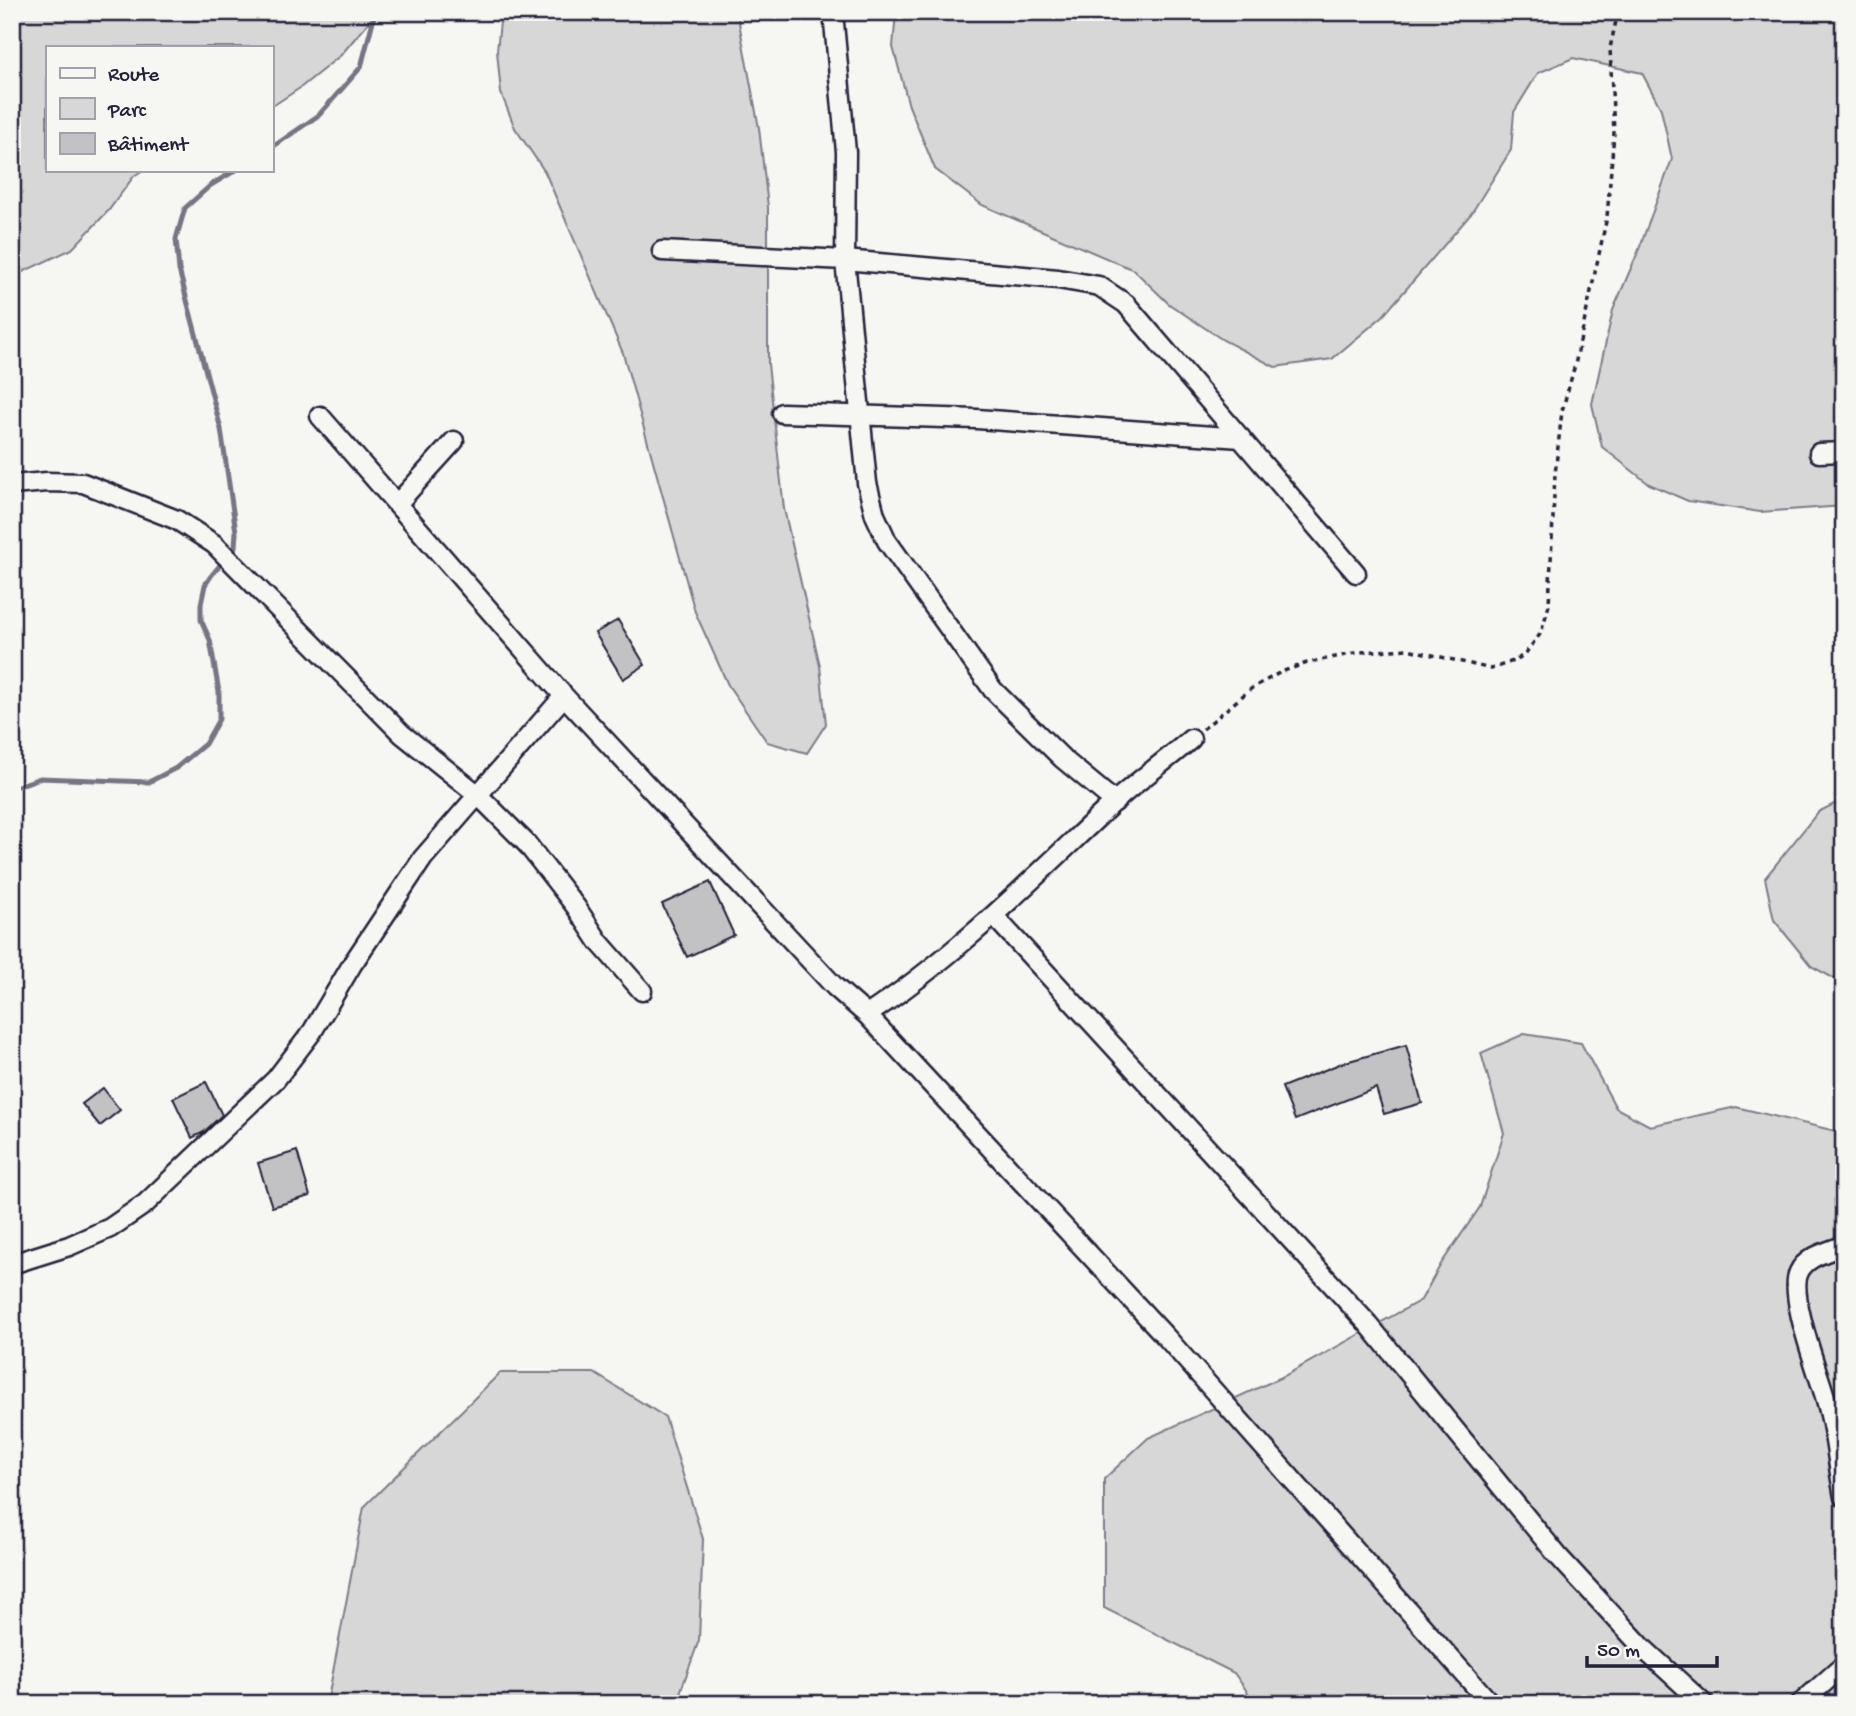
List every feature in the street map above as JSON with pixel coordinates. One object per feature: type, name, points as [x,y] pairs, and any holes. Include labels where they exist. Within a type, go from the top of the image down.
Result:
[{"type":"street","points":[[833,12],[846,152],[845,260],[867,483],[875,515],[902,564],[993,690],[1063,759],[1115,802]]},
{"type":"street","points":[[662,251],[845,260],[1058,279],[1100,286],[1126,304],[1356,573]]},
{"type":"street","points":[[782,413],[977,419],[1241,438]]},
{"type":"street","points":[[320,416],[564,696],[835,987],[867,1014],[1166,1337],[1491,1704]]},
{"type":"street","points":[[397,504],[454,440]]},
{"type":"street","points":[[1819,453],[1844,452]]},
{"type":"street","points":[[12,485],[83,483],[177,520],[214,544],[402,734],[477,794],[527,844],[576,906],[598,942],[642,991]]},
{"type":"street","points":[[12,1264],[69,1246],[110,1228],[145,1204],[276,1079],[312,1032],[353,963],[423,858],[564,696]]},
{"type":"street","points":[[867,1014],[890,999],[994,916],[1115,802],[1191,739]]},
{"type":"street","points":[[994,916],[1369,1325],[1558,1556],[1644,1649],[1704,1704]]},
{"type":"street","points":[[1844,1245],[1803,1265],[1797,1273],[1796,1285],[1829,1408],[1844,1497]]},
{"type":"street","points":[[1800,1704],[1844,1665]]},
{"type":"path","points":[[1191,739],[1251,688],[1281,672],[1307,663],[1360,652],[1408,649],[1491,669],[1525,654],[1541,633],[1549,605],[1555,474],[1562,411],[1575,365],[1607,217],[1614,133],[1610,48],[1618,12]]},
{"type":"green space","points":[[12,12],[377,12],[341,55],[273,106],[273,46],[46,46],[46,172],[140,172],[72,249],[12,277]]},
{"type":"green space","points":[[501,12],[737,12],[759,128],[768,207],[768,364],[784,509],[820,666],[826,724],[807,753],[767,742],[728,685],[695,612],[623,353],[545,172],[515,128],[501,93],[497,51]]},
{"type":"green space","points":[[896,12],[1844,12],[1844,506],[1760,512],[1688,501],[1649,484],[1602,447],[1592,404],[1613,310],[1638,252],[1672,159],[1661,109],[1642,73],[1573,58],[1538,73],[1514,112],[1511,150],[1471,214],[1383,316],[1332,359],[1275,367],[1223,340],[1169,304],[1134,270],[982,205],[935,169],[909,106],[893,47]]},
{"type":"green space","points":[[1844,799],[1844,984],[1811,966],[1774,920],[1765,878],[1818,812]]},
{"type":"green space","points":[[1524,1034],[1581,1043],[1616,1108],[1650,1126],[1736,1107],[1844,1133],[1844,1704],[1256,1704],[1234,1673],[1104,1608],[1104,1479],[1148,1438],[1284,1376],[1421,1300],[1441,1264],[1480,1207],[1504,1133],[1481,1053]]},
{"type":"green space","points":[[500,1373],[594,1373],[665,1417],[703,1539],[699,1640],[676,1704],[327,1704],[364,1507]]},
{"type":"building","points":[[618,620],[645,665],[623,679],[595,633]]},
{"type":"building","points":[[710,882],[734,935],[687,957],[662,904]]},
{"type":"building","points":[[1406,1045],[1422,1103],[1384,1114],[1376,1088],[1295,1120],[1282,1087],[1342,1063]]},
{"type":"building","points":[[206,1082],[222,1115],[204,1132],[192,1138],[173,1098]]},
{"type":"building","points":[[103,1088],[120,1110],[100,1126],[82,1104]]},
{"type":"building","points":[[297,1151],[310,1196],[272,1207],[258,1163]]},
{"type":"waterway","points":[[273,147],[319,115],[361,67],[374,12]]},
{"type":"waterway","points":[[12,788],[40,778],[149,782],[176,768],[205,744],[219,719],[219,692],[210,640],[201,620],[201,604],[205,585],[235,547],[236,532],[221,429],[179,270],[176,239],[185,208],[211,185],[233,172]]}]
